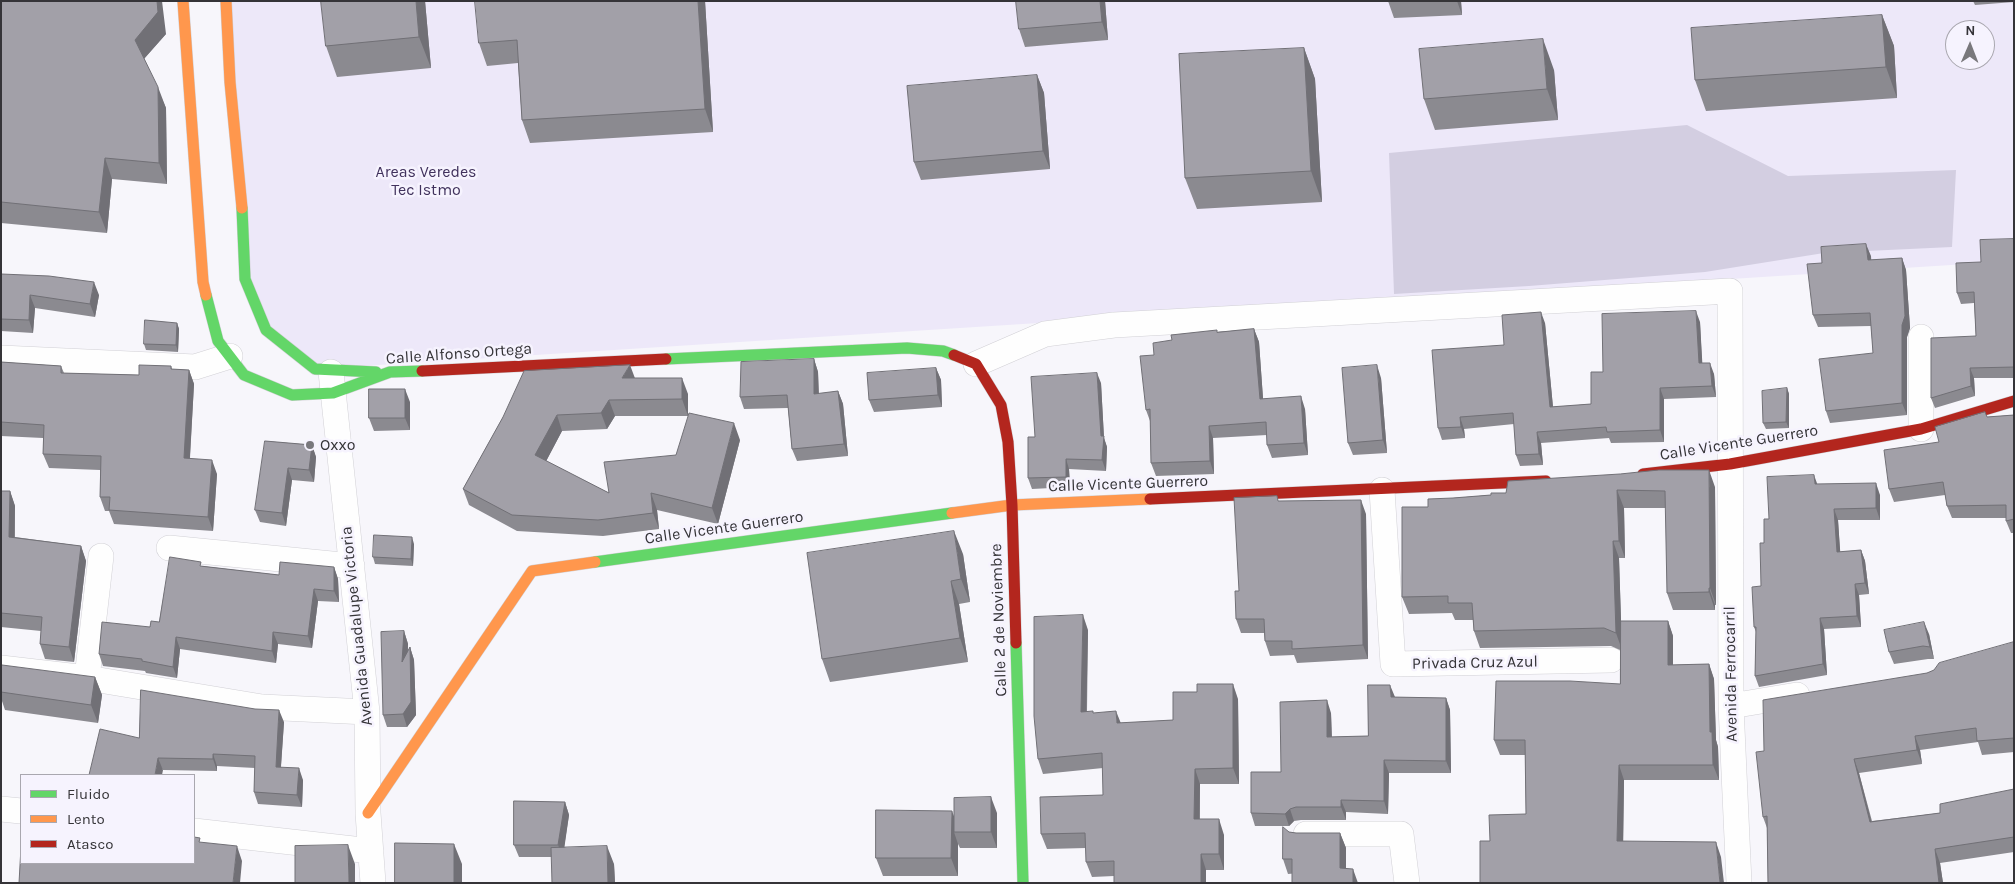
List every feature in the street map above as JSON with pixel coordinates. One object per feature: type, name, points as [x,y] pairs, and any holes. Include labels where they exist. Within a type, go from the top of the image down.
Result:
[{"type":"street","name":"Calle Alfonso Ortega","points":[[183,1],[203,282],[218,341],[244,375],[292,396],[332,381],[390,372],[907,348],[942,351],[976,364]]},
{"type":"street","points":[[226,1],[230,82],[243,221],[245,279],[266,330],[332,381],[390,372]]},
{"type":"street","name":"Avenida Ferrocarril","points":[[976,364],[1045,334],[1114,325],[1730,291],[1730,706],[1739,883]]},
{"type":"street","points":[[1921,337],[1921,429]]},
{"type":"street","points":[[1,358],[196,367],[230,356]]},
{"type":"street","name":"Calle 2 de Noviembre","points":[[976,364],[1001,405],[1008,442],[1012,505],[1023,883]]},
{"type":"street","name":"Avenida Guadalupe Victoria","points":[[332,381],[367,712],[368,813],[373,883]]},
{"type":"street","name":"Calle Vicente Guerrero","points":[[1634,475],[1730,464],[1921,429],[2014,401]]},
{"type":"street","name":"Calle Vicente Guerrero","points":[[368,813],[532,571],[1012,505],[1382,490],[1557,480]]},
{"type":"street","name":"Privada Cruz Azul","points":[[1382,490],[1393,664],[1611,660]]},
{"type":"street","points":[[170,548],[352,566]]},
{"type":"street","points":[[88,678],[101,556]]},
{"type":"street","points":[[1,668],[88,678],[262,707],[367,712]]},
{"type":"street","points":[[1730,706],[1816,692]]},
{"type":"street","points":[[1,809],[20,811]]},
{"type":"street","points":[[195,831],[371,852]]},
{"type":"street","points":[[1301,834],[1401,834],[1407,883]]},
{"type":"green space","name":"Areas Veredes Tec Istmo","points":[[227,1],[2014,1],[2014,261],[315,369],[266,330],[245,279]]},
{"type":"shaded area","points":[[1687,125],[1788,176],[1956,170],[1952,247],[1824,253],[1705,272],[1529,286],[1394,294],[1389,153]]},
{"type":"building","points":[[1,1],[157,1],[158,12],[135,40],[158,87],[159,163],[105,158],[99,212],[1,202]]},
{"type":"building","points":[[321,1],[416,1],[419,37],[326,46]]},
{"type":"building","points":[[475,1],[698,1],[705,109],[522,120],[517,40],[479,43]]},
{"type":"building","points":[[1016,1],[1100,1],[1102,22],[1019,29]]},
{"type":"building","points":[[1882,15],[1886,67],[1695,80],[1691,28]]},
{"type":"building","points":[[1543,39],[1547,89],[1424,99],[1419,49]]},
{"type":"building","points":[[1304,48],[1311,171],[1185,178],[1179,54]]},
{"type":"building","points":[[1037,75],[1043,151],[914,162],[907,86]]},
{"type":"building","points":[[2014,239],[2014,367],[1970,368],[1971,386],[1931,398],[1931,338],[1976,336],[1974,292],[1957,293],[1956,263],[1981,262],[1980,240]]},
{"type":"building","points":[[1866,244],[1868,260],[1902,258],[1905,316],[1902,325],[1902,403],[1826,411],[1819,359],[1873,353],[1870,313],[1813,315],[1807,264],[1822,263],[1821,247]]},
{"type":"building","points":[[1,274],[49,276],[94,282],[90,304],[30,295],[29,320],[1,319]]},
{"type":"building","points":[[1696,311],[1699,363],[1710,363],[1712,386],[1660,388],[1660,430],[1607,432],[1606,427],[1537,432],[1539,454],[1516,455],[1513,413],[1460,417],[1461,427],[1438,428],[1432,350],[1504,345],[1502,315],[1541,312],[1550,407],[1591,404],[1591,372],[1603,372],[1602,314]]},
{"type":"building","points":[[145,320],[177,323],[176,345],[144,344]]},
{"type":"building","points":[[1254,329],[1260,399],[1301,396],[1304,443],[1267,445],[1266,422],[1209,426],[1210,461],[1151,463],[1150,409],[1146,410],[1140,356],[1154,355],[1153,343],[1172,340],[1171,335],[1217,330],[1217,332]]},
{"type":"building","points":[[814,359],[814,394],[838,391],[844,444],[792,449],[787,395],[740,397],[741,362]]},
{"type":"building","points":[[1,362],[61,366],[61,373],[139,375],[139,365],[171,366],[171,369],[189,370],[184,458],[212,460],[208,517],[109,510],[110,497],[100,497],[101,456],[43,454],[44,425],[1,422]]},
{"type":"building","points":[[630,365],[622,378],[682,378],[682,399],[609,400],[601,413],[557,415],[535,455],[609,493],[604,462],[676,455],[689,413],[734,423],[712,508],[651,493],[653,513],[598,520],[512,515],[463,489],[503,417],[524,371]]},
{"type":"building","points":[[1377,365],[1383,440],[1348,443],[1342,368]]},
{"type":"building","points":[[936,368],[938,395],[869,400],[867,373]]},
{"type":"building","points":[[1097,373],[1101,436],[1104,436],[1102,460],[1066,459],[1066,477],[1028,478],[1028,437],[1035,437],[1031,377]]},
{"type":"building","points":[[1787,388],[1786,422],[1763,423],[1762,391]]},
{"type":"building","points":[[369,389],[405,389],[405,418],[369,418]]},
{"type":"building","points":[[1985,412],[1987,417],[2014,415],[2014,519],[2006,521],[2006,505],[1947,506],[1943,482],[1889,489],[1884,450],[1939,442],[1935,427]]},
{"type":"building","points":[[265,441],[312,445],[309,470],[288,468],[282,513],[255,510]]},
{"type":"building","points":[[1659,470],[1709,470],[1709,592],[1667,593],[1665,491],[1617,490],[1619,541],[1613,541],[1616,633],[1604,628],[1474,631],[1472,603],[1448,603],[1448,596],[1402,597],[1402,507],[1428,507],[1428,499],[1506,493],[1508,481]]},
{"type":"building","points":[[1814,475],[1815,484],[1876,483],[1876,508],[1834,509],[1837,552],[1861,550],[1865,583],[1855,584],[1857,616],[1820,618],[1823,664],[1755,676],[1756,627],[1754,627],[1752,587],[1761,586],[1760,543],[1764,543],[1764,519],[1769,519],[1767,477]]},
{"type":"building","points":[[1,491],[10,491],[9,537],[81,546],[69,647],[40,644],[42,617],[1,613]]},
{"type":"building","points":[[1277,496],[1278,501],[1361,500],[1363,645],[1292,649],[1292,641],[1265,641],[1264,619],[1236,619],[1235,591],[1239,591],[1234,498]]},
{"type":"building","points":[[954,531],[961,579],[951,581],[960,638],[822,659],[807,553]]},
{"type":"building","points":[[374,535],[412,537],[411,559],[373,557]]},
{"type":"building","points":[[170,557],[201,562],[200,566],[279,575],[280,562],[334,567],[334,591],[314,589],[308,636],[273,632],[272,651],[176,637],[173,667],[142,661],[142,659],[99,654],[102,622],[150,627],[151,621],[159,622]]},
{"type":"building","points":[[1083,615],[1081,712],[1116,711],[1117,723],[1173,720],[1173,692],[1197,692],[1197,684],[1233,684],[1233,768],[1195,769],[1194,819],[1219,819],[1219,854],[1201,854],[1201,883],[1114,883],[1114,861],[1086,862],[1085,833],[1041,834],[1040,797],[1103,795],[1102,753],[1038,759],[1034,716],[1034,617]]},
{"type":"building","points":[[1621,621],[1668,621],[1668,665],[1709,664],[1710,732],[1712,732],[1713,765],[1619,765],[1617,841],[1716,842],[1720,883],[1480,883],[1480,841],[1490,841],[1489,815],[1526,814],[1525,740],[1494,740],[1496,681],[1570,681],[1620,684]]},
{"type":"building","points":[[1924,622],[1930,647],[1923,646],[1889,652],[1884,630]]},
{"type":"building","points":[[404,631],[402,662],[410,647],[411,702],[403,714],[383,715],[381,632]]},
{"type":"building","points":[[2014,642],[2014,738],[1977,741],[1976,728],[1915,736],[1917,750],[1854,759],[1870,822],[1940,813],[1940,804],[2014,789],[2014,837],[1935,849],[1939,883],[1768,883],[1767,816],[1763,817],[1756,752],[1764,751],[1763,700],[1927,673],[1934,670],[1939,663]]},
{"type":"building","points":[[2,665],[95,677],[91,705],[1,692]]},
{"type":"building","points":[[1368,685],[1390,685],[1391,697],[1446,698],[1446,761],[1384,760],[1384,801],[1341,800],[1341,807],[1296,807],[1290,809],[1285,814],[1251,813],[1251,772],[1281,772],[1280,702],[1327,700],[1327,737],[1368,736]]},
{"type":"building","points":[[141,690],[255,709],[279,710],[276,767],[299,768],[297,795],[254,792],[255,756],[213,754],[213,759],[158,758],[155,774],[89,774],[100,729],[139,738]]},
{"type":"building","points":[[991,797],[991,832],[954,832],[954,798]]},
{"type":"building","points":[[514,801],[565,802],[558,845],[514,845]]},
{"type":"building","points":[[876,810],[952,811],[951,858],[876,858]]},
{"type":"building","points":[[1283,827],[1289,832],[1296,833],[1340,833],[1340,868],[1353,869],[1353,883],[1292,883],[1292,859],[1283,859]]},
{"type":"building","points":[[195,837],[200,838],[199,842],[237,846],[233,883],[19,883],[20,864],[195,864]]},
{"type":"building","points":[[395,843],[454,844],[454,883],[395,883]]},
{"type":"building","points":[[348,845],[349,883],[295,883],[295,846]]},
{"type":"building","points":[[607,846],[608,883],[552,883],[551,848]]},
{"type":"traffic: fast","points":[[242,208],[245,279],[266,330],[315,369],[376,372]]},
{"type":"traffic: fast","points":[[206,295],[218,341],[244,375],[292,395],[333,393],[390,372],[422,371]]},
{"type":"traffic: fast","points":[[666,359],[907,348],[943,351],[954,355]]},
{"type":"traffic: fast","points":[[595,562],[952,513]]},
{"type":"traffic: fast","points":[[1016,643],[1023,883]]},
{"type":"traffic: slow","points":[[183,1],[203,282],[206,295]]},
{"type":"traffic: slow","points":[[226,1],[230,82],[242,208]]},
{"type":"traffic: slow","points":[[952,513],[1012,505],[1150,499]]},
{"type":"traffic: slow","points":[[368,813],[532,571],[595,562]]},
{"type":"traffic: jam","points":[[954,355],[976,364],[1001,405],[1008,442],[1012,505],[1016,643]]},
{"type":"traffic: jam","points":[[422,371],[666,359]]},
{"type":"traffic: jam","points":[[1643,474],[1730,464],[1921,429],[2014,401]]},
{"type":"traffic: jam","points":[[1150,499],[1546,481]]},
{"type":"place","name":"Oxxo","points":[[310,445]]}]
